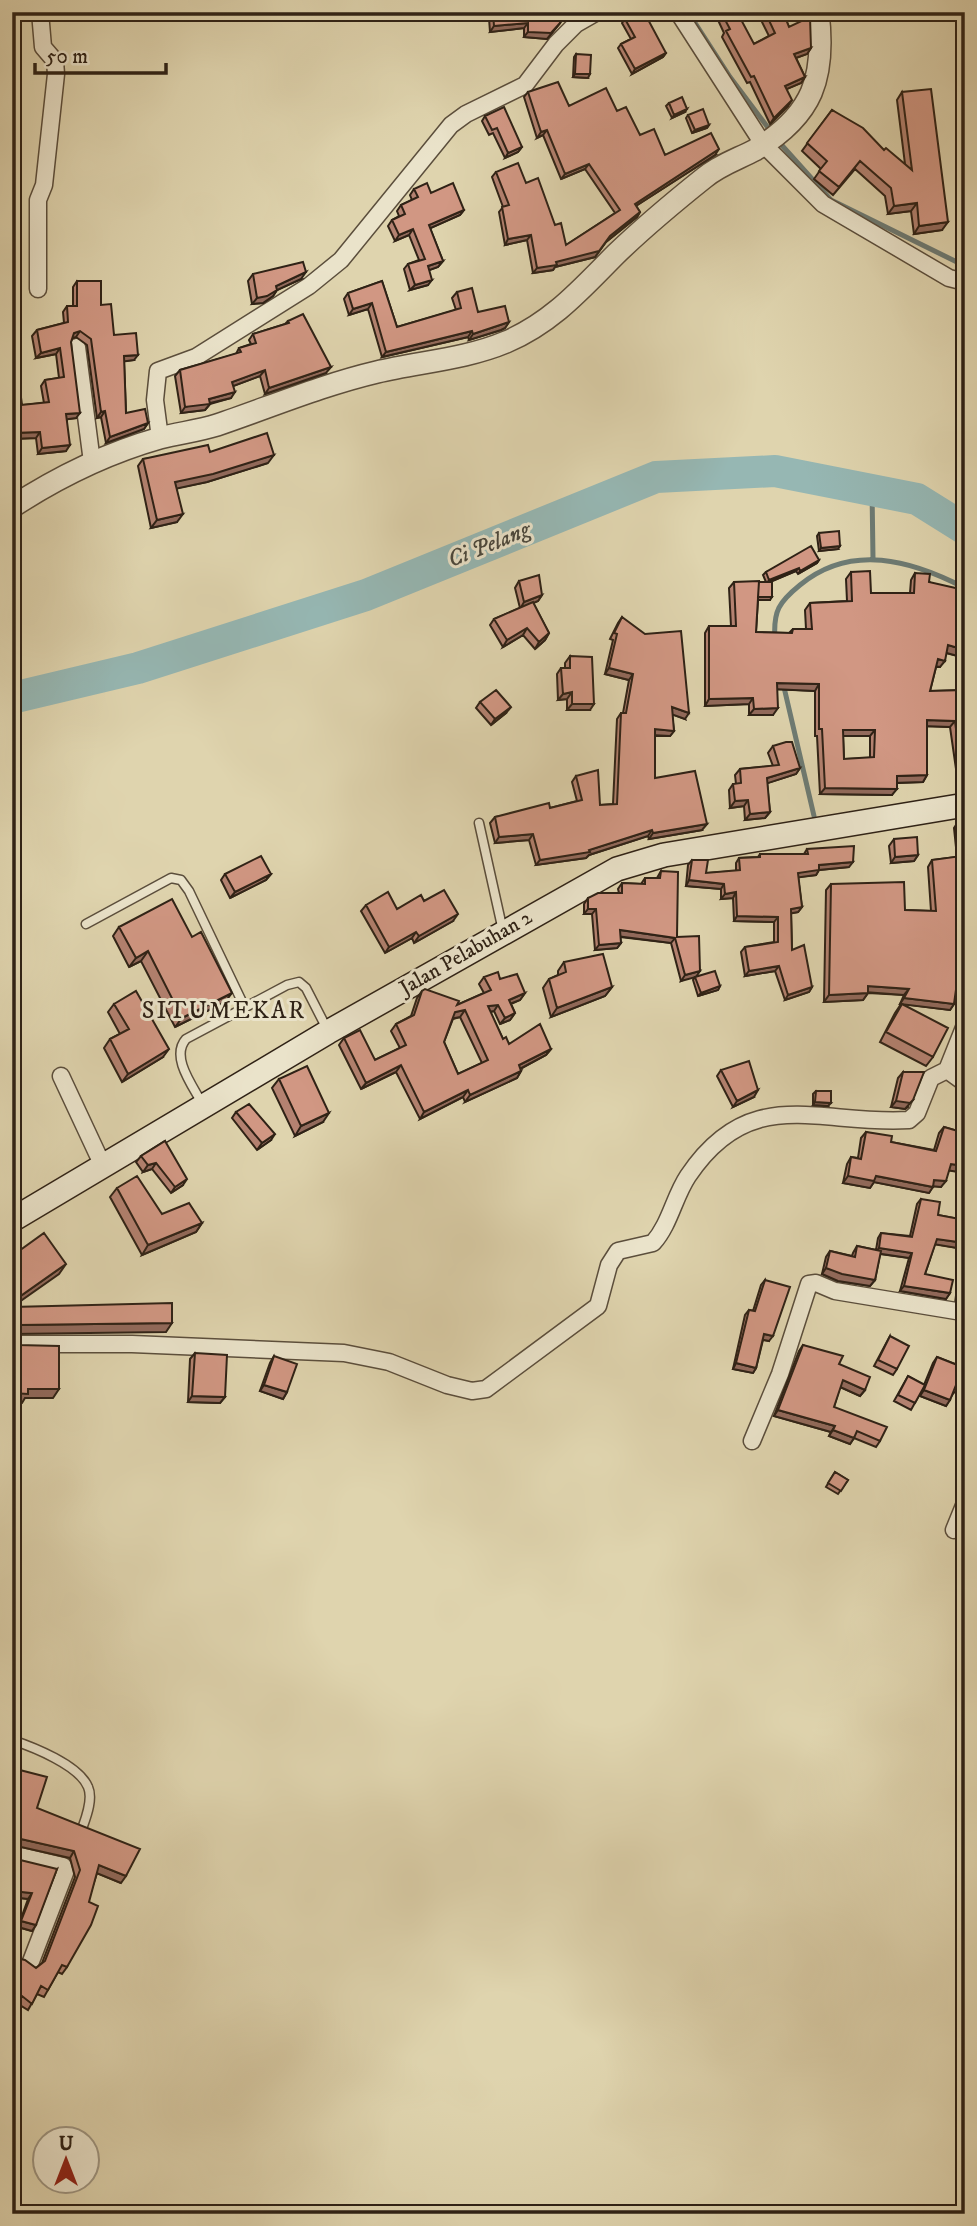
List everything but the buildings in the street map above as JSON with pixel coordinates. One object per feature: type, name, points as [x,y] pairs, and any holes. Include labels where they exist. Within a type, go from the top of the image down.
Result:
[{"type":"main road","name":"Jalan Pelabuhan 2","points":[[12,1220],[203,1105],[503,931],[635,862],[965,806]]},
{"type":"street","points":[[38,289],[38,200],[44,185],[56,74],[55,61],[43,47],[40,12]]},
{"type":"street","points":[[160,438],[155,400],[158,371],[196,357],[309,286],[341,260],[451,125],[466,114],[524,85],[576,24],[597,12]]},
{"type":"street","points":[[678,12],[770,139],[823,204],[949,278],[965,282]]},
{"type":"street","points":[[12,507],[43,487],[92,462],[160,438],[213,426],[310,391],[376,372],[505,343],[559,310],[673,202],[707,175],[770,139],[810,100],[819,72],[818,12]]},
{"type":"street","points":[[76,347],[92,462]]},
{"type":"street","points":[[12,1344],[132,1344],[344,1353],[389,1362],[447,1385],[472,1391],[486,1389],[598,1306],[608,1265],[614,1256],[624,1248],[653,1243],[687,1178],[710,1147],[730,1130],[761,1118],[791,1112],[909,1120],[917,1113],[931,1078],[947,1070],[965,1025]]},
{"type":"street","points":[[947,1070],[965,1083]]},
{"type":"street","points":[[61,1076],[103,1166]]},
{"type":"street","points":[[752,1441],[780,1374],[809,1284],[963,1312],[965,1293]]},
{"type":"street","points":[[954,1530],[965,1503]]},
{"type":"street","points":[[12,1854],[48,1861],[62,1867],[65,1873],[30,1964]]},
{"type":"lane","points":[[479,822],[503,931]]},
{"type":"lane","points":[[86,924],[171,878],[181,880],[189,891],[245,1008]]},
{"type":"lane","points":[[203,1105],[179,1056],[180,1046],[186,1039],[299,982],[306,988],[328,1032]]},
{"type":"lane","points":[[12,1740],[60,1761],[88,1786],[90,1797],[83,1826]]},
{"type":"waterway","points":[[688,12],[730,77],[772,133]]},
{"type":"waterway","points":[[778,141],[831,200],[965,266]]},
{"type":"waterway","name":"Ci Pelang","points":[[12,698],[138,668],[366,595],[656,477],[775,471],[917,499],[965,529]]},
{"type":"waterway","points":[[872,490],[873,558]]},
{"type":"waterway","points":[[775,639],[776,614],[782,602],[800,585],[820,572],[840,564],[860,560],[903,564],[965,588]]},
{"type":"waterway","points":[[783,683],[814,816]]},
{"type":"district","name":"SITUMEKAR","points":[[224,1011]]}]
